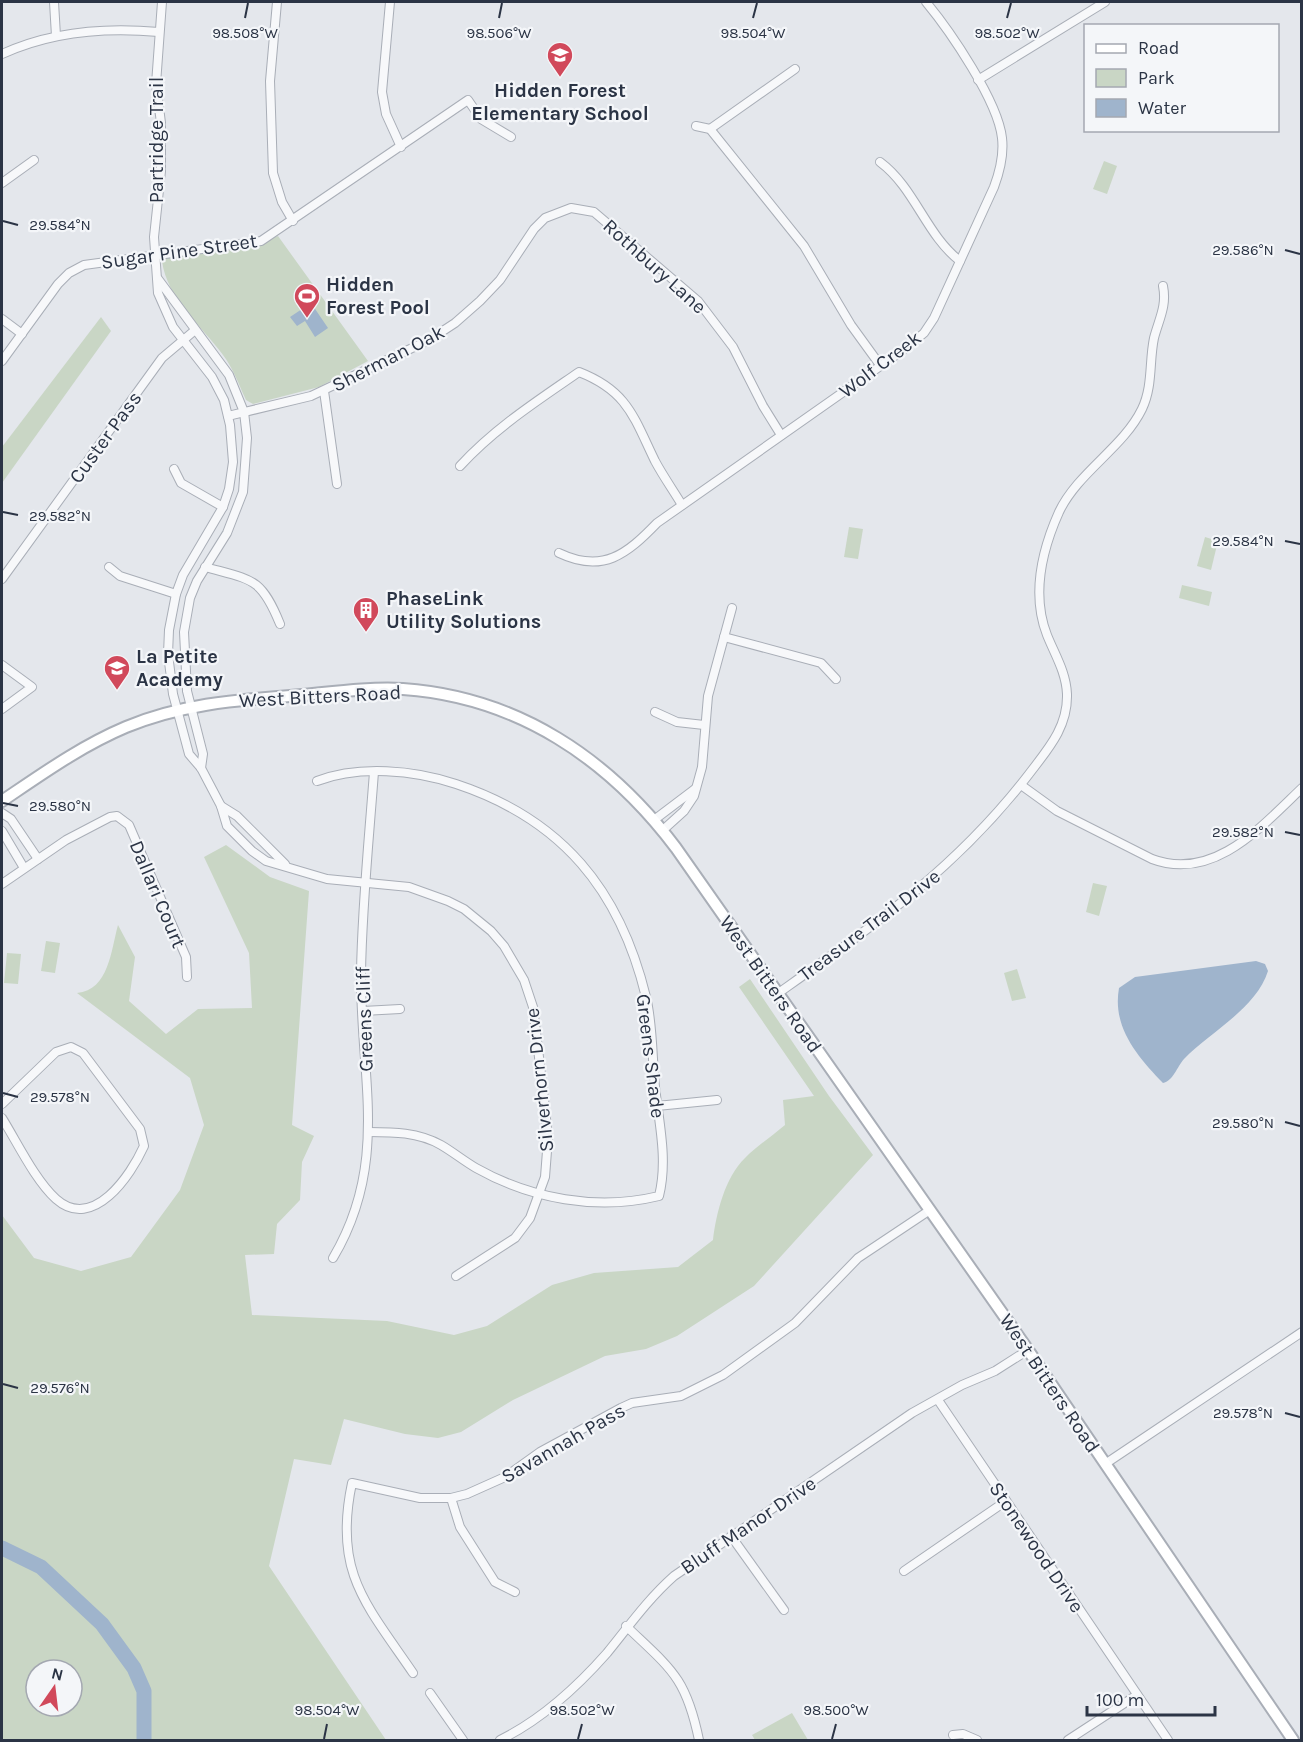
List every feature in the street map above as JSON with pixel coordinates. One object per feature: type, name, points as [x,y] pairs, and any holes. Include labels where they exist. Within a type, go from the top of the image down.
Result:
[{"type":"main road","name":"West Bitters Road","points":[[2,801],[89,744],[127,727],[177,710],[214,702],[364,690],[404,690],[476,703],[541,728],[584,754],[635,798],[663,830],[1028,1350],[1293,1740]]},
{"type":"street","points":[[54,2],[56,36]]},
{"type":"street","name":"Partridge Trail","points":[[162,2],[156,84],[161,123],[161,171],[154,256],[159,279],[158,293],[165,312],[183,340],[212,377],[224,400],[233,462],[229,489],[222,507],[214,525],[183,575],[176,594],[168,654],[177,710]]},
{"type":"street","points":[[277,2],[270,81],[273,173],[282,202],[293,221]]},
{"type":"street","points":[[390,2],[382,92],[386,114],[401,147]]},
{"type":"street","name":"Wolf Creek","points":[[559,553],[582,562],[614,559],[682,505],[924,333],[934,318],[994,187],[1002,156],[1002,137],[998,118],[978,80],[926,2]]},
{"type":"street","points":[[978,80],[1105,2]]},
{"type":"street","points":[[1080,18],[1084,24]]},
{"type":"street","points":[[2,54],[56,36],[93,30],[159,33]]},
{"type":"street","points":[[710,129],[795,69]]},
{"type":"street","name":"Sugar Pine Street","points":[[2,361],[69,273],[94,263],[245,245],[261,241],[468,100],[481,119],[511,137]]},
{"type":"street","points":[[696,126],[710,129],[804,246],[851,325],[880,365]]},
{"type":"street","points":[[2,183],[34,160]]},
{"type":"street","points":[[880,162],[893,173],[939,241],[960,261]]},
{"type":"street","name":"Sherman Oak","points":[[228,416],[293,401],[324,391],[429,340],[455,323],[500,280],[545,218],[571,208]]},
{"type":"street","name":"Rothbury Lane","points":[[571,208],[594,212],[698,301],[733,347],[763,406],[782,435]]},
{"type":"street","name":"Partridge Trail","points":[[159,279],[194,331],[229,375],[244,412],[247,438],[246,476],[236,513],[190,598],[184,632],[184,665],[191,707]]},
{"type":"street","name":"Treasure Trail Drive","points":[[777,994],[909,899],[949,864],[1021,785],[1058,735],[1067,702],[1063,668],[1046,633],[1040,608],[1039,582],[1043,557],[1064,504],[1138,417],[1143,408],[1152,377],[1154,338],[1164,309],[1163,286]]},
{"type":"street","points":[[2,319],[22,334]]},
{"type":"street","name":"Custer Pass","points":[[2,579],[162,358],[194,331]]},
{"type":"street","points":[[460,466],[497,430],[579,372],[609,387],[630,409],[656,462],[682,505]]},
{"type":"street","points":[[324,391],[336,484]]},
{"type":"street","points":[[174,469],[181,483],[222,507]]},
{"type":"street","points":[[214,525],[227,533]]},
{"type":"street","points":[[109,567],[120,576],[176,594]]},
{"type":"street","points":[[205,567],[256,583],[269,598],[280,624]]},
{"type":"street","points":[[663,830],[695,789],[702,767],[708,696],[732,608]]},
{"type":"street","points":[[724,638],[821,663],[836,679]]},
{"type":"street","points":[[2,665],[32,687],[2,709]]},
{"type":"street","name":"Silverhorn Drive","points":[[191,707],[203,754],[201,768]]},
{"type":"street","name":"Silverhorn Drive","points":[[177,710],[189,754],[201,768],[227,826],[267,861],[327,879],[366,885],[409,887],[464,909],[490,931],[515,963],[533,1007],[544,1099],[548,1160],[540,1194],[530,1218],[515,1238],[456,1276]]},
{"type":"street","points":[[655,712],[677,722],[705,725]]},
{"type":"street","name":"Greens Shade","points":[[317,781],[335,774],[374,772],[427,776],[493,798],[542,826],[576,856],[601,887],[622,925],[633,952],[646,999],[663,1164],[659,1196],[603,1203],[540,1194]]},
{"type":"street","name":"Greens Cliff","points":[[333,1258],[345,1238],[358,1203],[367,1166],[369,1132],[361,976],[374,772]]},
{"type":"street","points":[[1021,785],[1056,811],[1152,859],[1165,864],[1184,866],[1217,858],[1233,848],[1302,788]]},
{"type":"street","points":[[654,820],[685,802]]},
{"type":"street","name":"Silverhorn Drive","points":[[220,806],[237,816],[286,865]]},
{"type":"street","points":[[2,813],[11,819],[38,859],[2,884]]},
{"type":"street","name":"Dallari Court","points":[[38,859],[66,840],[110,817],[117,816],[129,825],[186,957],[187,977]]},
{"type":"street","points":[[2,831],[24,868]]},
{"type":"street","points":[[247,845],[256,834]]},
{"type":"street","points":[[363,1011],[400,1009]]},
{"type":"street","points":[[2,1104],[56,1052],[70,1047],[83,1053],[140,1129],[144,1146],[113,1196],[93,1207],[69,1206],[50,1192],[2,1118]]},
{"type":"street","points":[[657,1106],[717,1100]]},
{"type":"street","points":[[369,1132],[402,1132],[430,1140],[475,1167],[540,1194]]},
{"type":"street","name":"Savannah Pass","points":[[413,1673],[367,1605],[350,1563],[345,1531],[352,1483],[406,1497],[451,1498],[492,1484],[540,1452],[632,1403],[681,1396],[723,1375],[795,1323],[858,1258],[930,1210]]},
{"type":"street","points":[[1105,1464],[1302,1332]]},
{"type":"street","name":"Bluff Manor Drive","points":[[500,1740],[557,1703],[608,1651],[652,1595],[674,1576],[912,1413],[962,1385],[995,1371],[1028,1350]]},
{"type":"street","name":"Stonewood Drive","points":[[938,1400],[1168,1740]]},
{"type":"street","points":[[451,1498],[460,1527],[495,1582],[515,1592]]},
{"type":"street","points":[[904,1571],[1006,1501]]},
{"type":"street","points":[[731,1536],[783,1610]]},
{"type":"street","points":[[626,1626],[679,1679],[692,1706],[699,1740]]},
{"type":"street","points":[[430,1693],[463,1740]]},
{"type":"street","points":[[1068,1740],[1137,1695]]},
{"type":"street","points":[[953,1735],[963,1734],[977,1740]]},
{"type":"green space","points":[[1104,161],[1117,166],[1107,194],[1093,189]]},
{"type":"green space","points":[[278,236],[368,361],[319,387],[253,404],[246,400],[223,355],[178,300],[165,275],[162,261],[167,258],[242,249]]},
{"type":"green space","points":[[101,317],[111,331],[2,483],[2,447]]},
{"type":"green space","points":[[849,527],[863,529],[858,559],[844,557]]},
{"type":"green space","points":[[1205,537],[1218,541],[1211,570],[1197,566]]},
{"type":"green space","points":[[1182,585],[1212,592],[1209,606],[1179,598]]},
{"type":"green space","points":[[226,845],[270,877],[309,891],[292,1125],[314,1136],[302,1162],[300,1200],[277,1224],[274,1254],[245,1255],[252,1315],[387,1321],[454,1335],[487,1326],[552,1285],[594,1273],[678,1267],[713,1240],[719,1208],[732,1175],[750,1154],[785,1125],[783,1100],[814,1096],[739,987],[750,979],[829,1096],[873,1155],[754,1286],[677,1336],[646,1349],[605,1356],[513,1400],[461,1432],[438,1438],[405,1434],[344,1419],[331,1465],[294,1459],[269,1566],[386,1740],[2,1740],[2,1215],[34,1258],[81,1271],[131,1257],[180,1190],[204,1125],[190,1078],[77,993],[96,985],[102,977],[107,967],[118,925],[135,957],[129,1001],[166,1034],[198,1009],[252,1008],[249,953],[204,857]]},
{"type":"green space","points":[[1093,883],[1107,886],[1099,916],[1086,912]]},
{"type":"green space","points":[[46,941],[60,943],[55,973],[41,971]]},
{"type":"green space","points":[[7,953],[21,954],[18,984],[4,983]]},
{"type":"green space","points":[[1017,969],[1026,998],[1012,1001],[1004,973]]},
{"type":"green space","points":[[792,1713],[808,1740],[755,1740],[752,1735]]},
{"type":"water","name":"Hidden Forest Pool","points":[[311,303],[328,328],[315,337],[305,321],[297,326],[290,317]]},
{"type":"water","points":[[1256,961],[1265,964],[1268,971],[1253,997],[1184,1059],[1172,1077],[1163,1083],[1136,1051],[1123,1028],[1119,1016],[1119,988],[1135,977]]},
{"type":"waterway","points":[[2,1548],[41,1567],[102,1624],[134,1668],[144,1691],[144,1740]]},
{"type":"place","name":"Hidden Forest Elementary School","points":[[560,78]]},
{"type":"place","name":"Hidden Forest Pool","points":[[307,319]]},
{"type":"place","name":"PhaseLink Utility Solutions","points":[[366,633]]},
{"type":"place","name":"La Petite Academy","points":[[117,691]]}]
